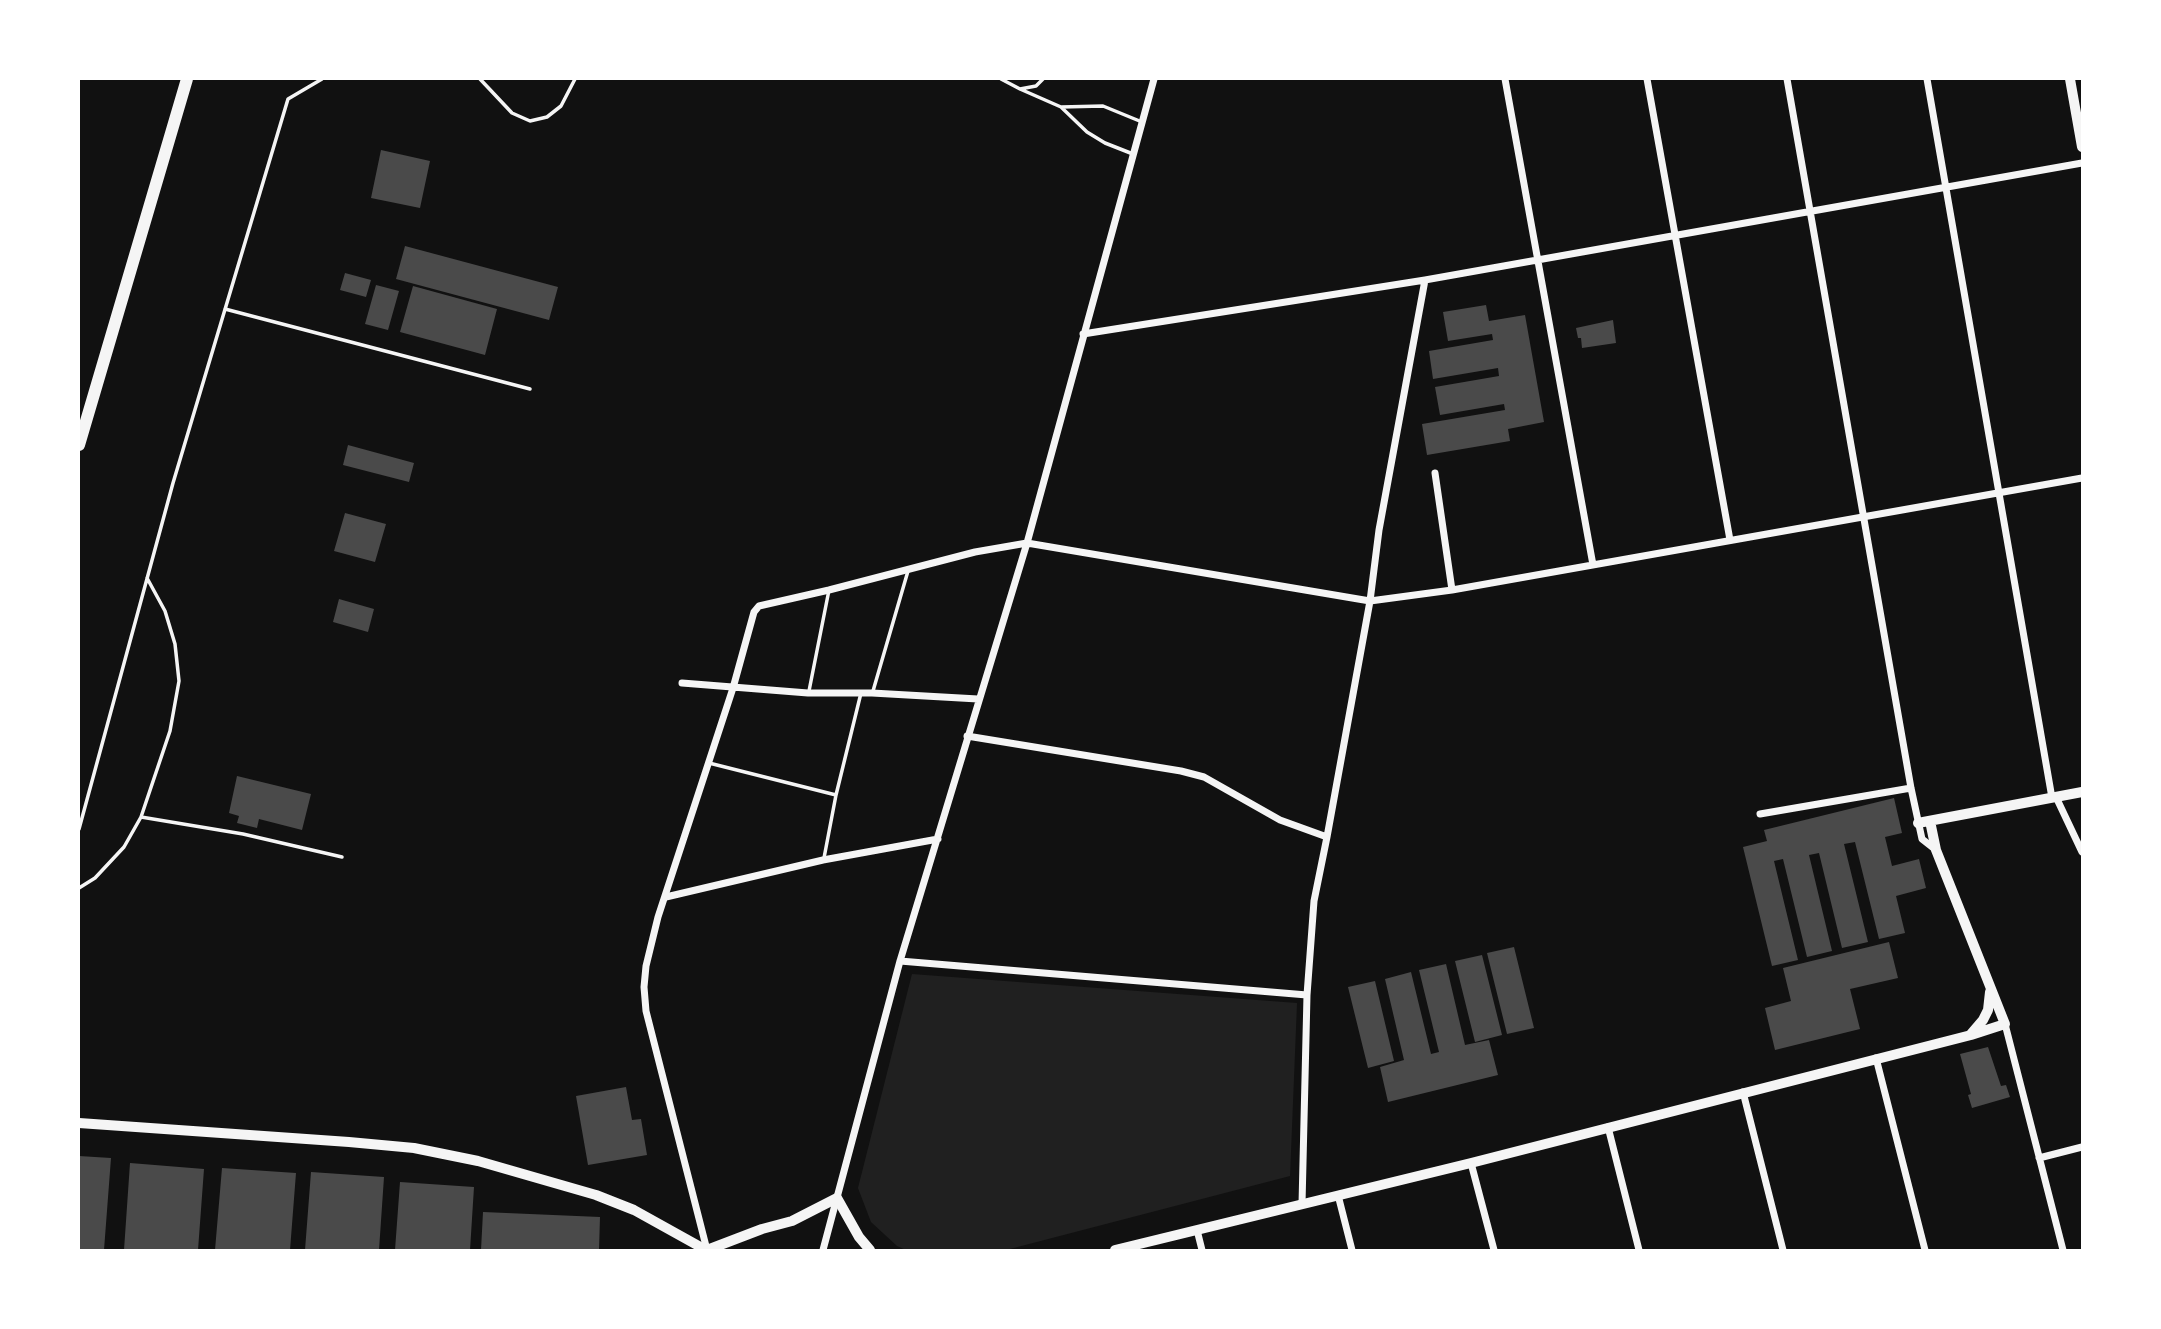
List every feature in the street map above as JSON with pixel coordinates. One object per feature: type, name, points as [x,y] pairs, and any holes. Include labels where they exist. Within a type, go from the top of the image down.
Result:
[{"type":"highway","points":[[79,445],[187,79]]},
{"type":"street","points":[[823,1250],[901,961],[1027,543],[1154,79]]},
{"type":"street","points":[[1505,79],[1593,565]]},
{"type":"street","points":[[1647,79],[1730,540]]},
{"type":"street","points":[[1787,79],[1918,823],[1922,839],[1936,850]]},
{"type":"street","points":[[1927,79],[2054,797],[2082,852]]},
{"type":"street","points":[[2070,79],[2082,147]]},
{"type":"street","points":[[1083,334],[1425,280],[2082,163]]},
{"type":"street","points":[[1302,1204],[1307,995],[1314,901],[1370,601],[1379,530],[1425,280]]},
{"type":"street","points":[[1435,473],[1452,590]]},
{"type":"street","points":[[707,1250],[645,1002],[646,966],[658,917],[733,688],[754,612],[759,606],[975,552],[1027,543],[1370,601],[1452,590],[2082,478]]},
{"type":"street","points":[[682,683],[808,693],[872,693],[978,699]]},
{"type":"street","points":[[967,736],[1168,768],[1204,777],[1280,820],[1327,837]]},
{"type":"street","points":[[1760,814],[1912,788]]},
{"type":"street","points":[[1918,823],[2082,792]]},
{"type":"street","points":[[1930,821],[1936,850],[2005,1024],[2063,1250]]},
{"type":"street","points":[[666,897],[823,860],[938,839]]},
{"type":"street","points":[[901,961],[1307,995]]},
{"type":"street","points":[[1971,1035],[1987,1010],[1990,985]]},
{"type":"street","points":[[1115,1250],[1471,1163],[2005,1024]]},
{"type":"street","points":[[1876,1058],[1925,1250]]},
{"type":"street","points":[[1743,1092],[1783,1250]]},
{"type":"street","points":[[79,1123],[414,1148],[478,1161],[596,1195],[634,1210],[707,1250],[762,1229],[792,1221],[836,1198]]},
{"type":"street","points":[[1608,1127],[1639,1250]]},
{"type":"street","points":[[2039,1158],[2082,1147]]},
{"type":"street","points":[[1471,1163],[1494,1250]]},
{"type":"street","points":[[1338,1195],[1352,1250]]},
{"type":"street","points":[[836,1198],[870,1250]]},
{"type":"street","points":[[1197,1230],[1202,1250]]},
{"type":"lane","points":[[79,829],[147,578],[288,99],[322,79]]},
{"type":"lane","points":[[480,79],[512,113],[530,121],[547,117],[561,106],[575,79]]},
{"type":"lane","points":[[1001,79],[1061,107],[1087,132],[1105,143],[1133,154]]},
{"type":"lane","points":[[1020,89],[1036,86],[1043,79]]},
{"type":"lane","points":[[1061,107],[1103,106],[1142,121]]},
{"type":"lane","points":[[225,309],[530,389]]},
{"type":"lane","points":[[872,693],[908,569]]},
{"type":"lane","points":[[79,888],[96,878],[124,847],[141,817],[170,731],[180,681],[175,644],[165,611],[147,578]]},
{"type":"lane","points":[[808,693],[829,590]]},
{"type":"lane","points":[[823,860],[836,795],[862,693]]},
{"type":"lane","points":[[709,763],[836,795]]},
{"type":"lane","points":[[141,817],[243,834],[342,857]]},
{"type":"shaded area","points":[[912,974],[1297,1003],[1290,1176],[1006,1250],[906,1250],[897,1246],[871,1222],[858,1188]]},
{"type":"building","points":[[381,150],[430,161],[420,208],[371,198]]},
{"type":"building","points":[[405,246],[558,287],[549,320],[396,279]]},
{"type":"building","points":[[345,273],[371,280],[366,297],[340,290]]},
{"type":"building","points":[[376,285],[399,291],[388,330],[365,324]]},
{"type":"building","points":[[413,286],[497,309],[485,355],[400,332]]},
{"type":"building","points":[[1486,305],[1489,321],[1525,315],[1544,422],[1508,429],[1510,441],[1427,455],[1422,424],[1505,410],[1504,404],[1440,415],[1435,387],[1499,376],[1498,368],[1433,379],[1429,351],[1493,340],[1492,334],[1448,341],[1443,312]]},
{"type":"building","points":[[1613,320],[1616,343],[1582,348],[1576,328]]},
{"type":"building","points":[[348,445],[414,463],[409,482],[343,465]]},
{"type":"building","points":[[345,513],[386,524],[375,562],[334,551]]},
{"type":"building","points":[[339,599],[374,609],[368,632],[333,622]]},
{"type":"building","points":[[237,776],[311,794],[302,830],[259,819],[257,828],[237,823],[239,816],[229,813]]},
{"type":"building","points":[[1894,798],[1902,833],[1885,837],[1892,866],[1919,859],[1926,888],[1896,896],[1905,933],[1879,939],[1855,842],[1844,844],[1868,942],[1842,948],[1819,853],[1809,855],[1832,951],[1807,957],[1783,859],[1774,861],[1798,960],[1772,966],[1743,847],[1767,841],[1764,830]]},
{"type":"building","points":[[1889,942],[1898,978],[1850,989],[1860,1029],[1775,1050],[1765,1008],[1791,1001],[1783,968]]},
{"type":"building","points":[[1514,947],[1534,1028],[1507,1034],[1487,953]]},
{"type":"building","points":[[1482,955],[1502,1035],[1475,1042],[1455,961]]},
{"type":"building","points":[[1446,964],[1465,1045],[1489,1040],[1498,1075],[1388,1102],[1380,1067],[1404,1060],[1385,979],[1411,972],[1431,1054],[1439,1052],[1419,970]]},
{"type":"building","points":[[1375,981],[1394,1061],[1368,1068],[1348,987]]},
{"type":"building","points":[[1988,1047],[2001,1086],[2006,1085],[2010,1097],[1972,1108],[1960,1054]]},
{"type":"building","points":[[626,1087],[632,1120],[641,1119],[647,1155],[588,1165],[576,1096]]},
{"type":"building","points":[[79,1156],[111,1158],[104,1250],[79,1250]]},
{"type":"building","points":[[130,1163],[204,1169],[198,1250],[124,1250]]},
{"type":"building","points":[[222,1168],[296,1173],[290,1250],[215,1250]]},
{"type":"building","points":[[311,1172],[384,1177],[379,1250],[305,1250]]},
{"type":"building","points":[[400,1182],[474,1187],[470,1250],[395,1250]]},
{"type":"building","points":[[483,1212],[600,1217],[599,1250],[481,1250]]}]
